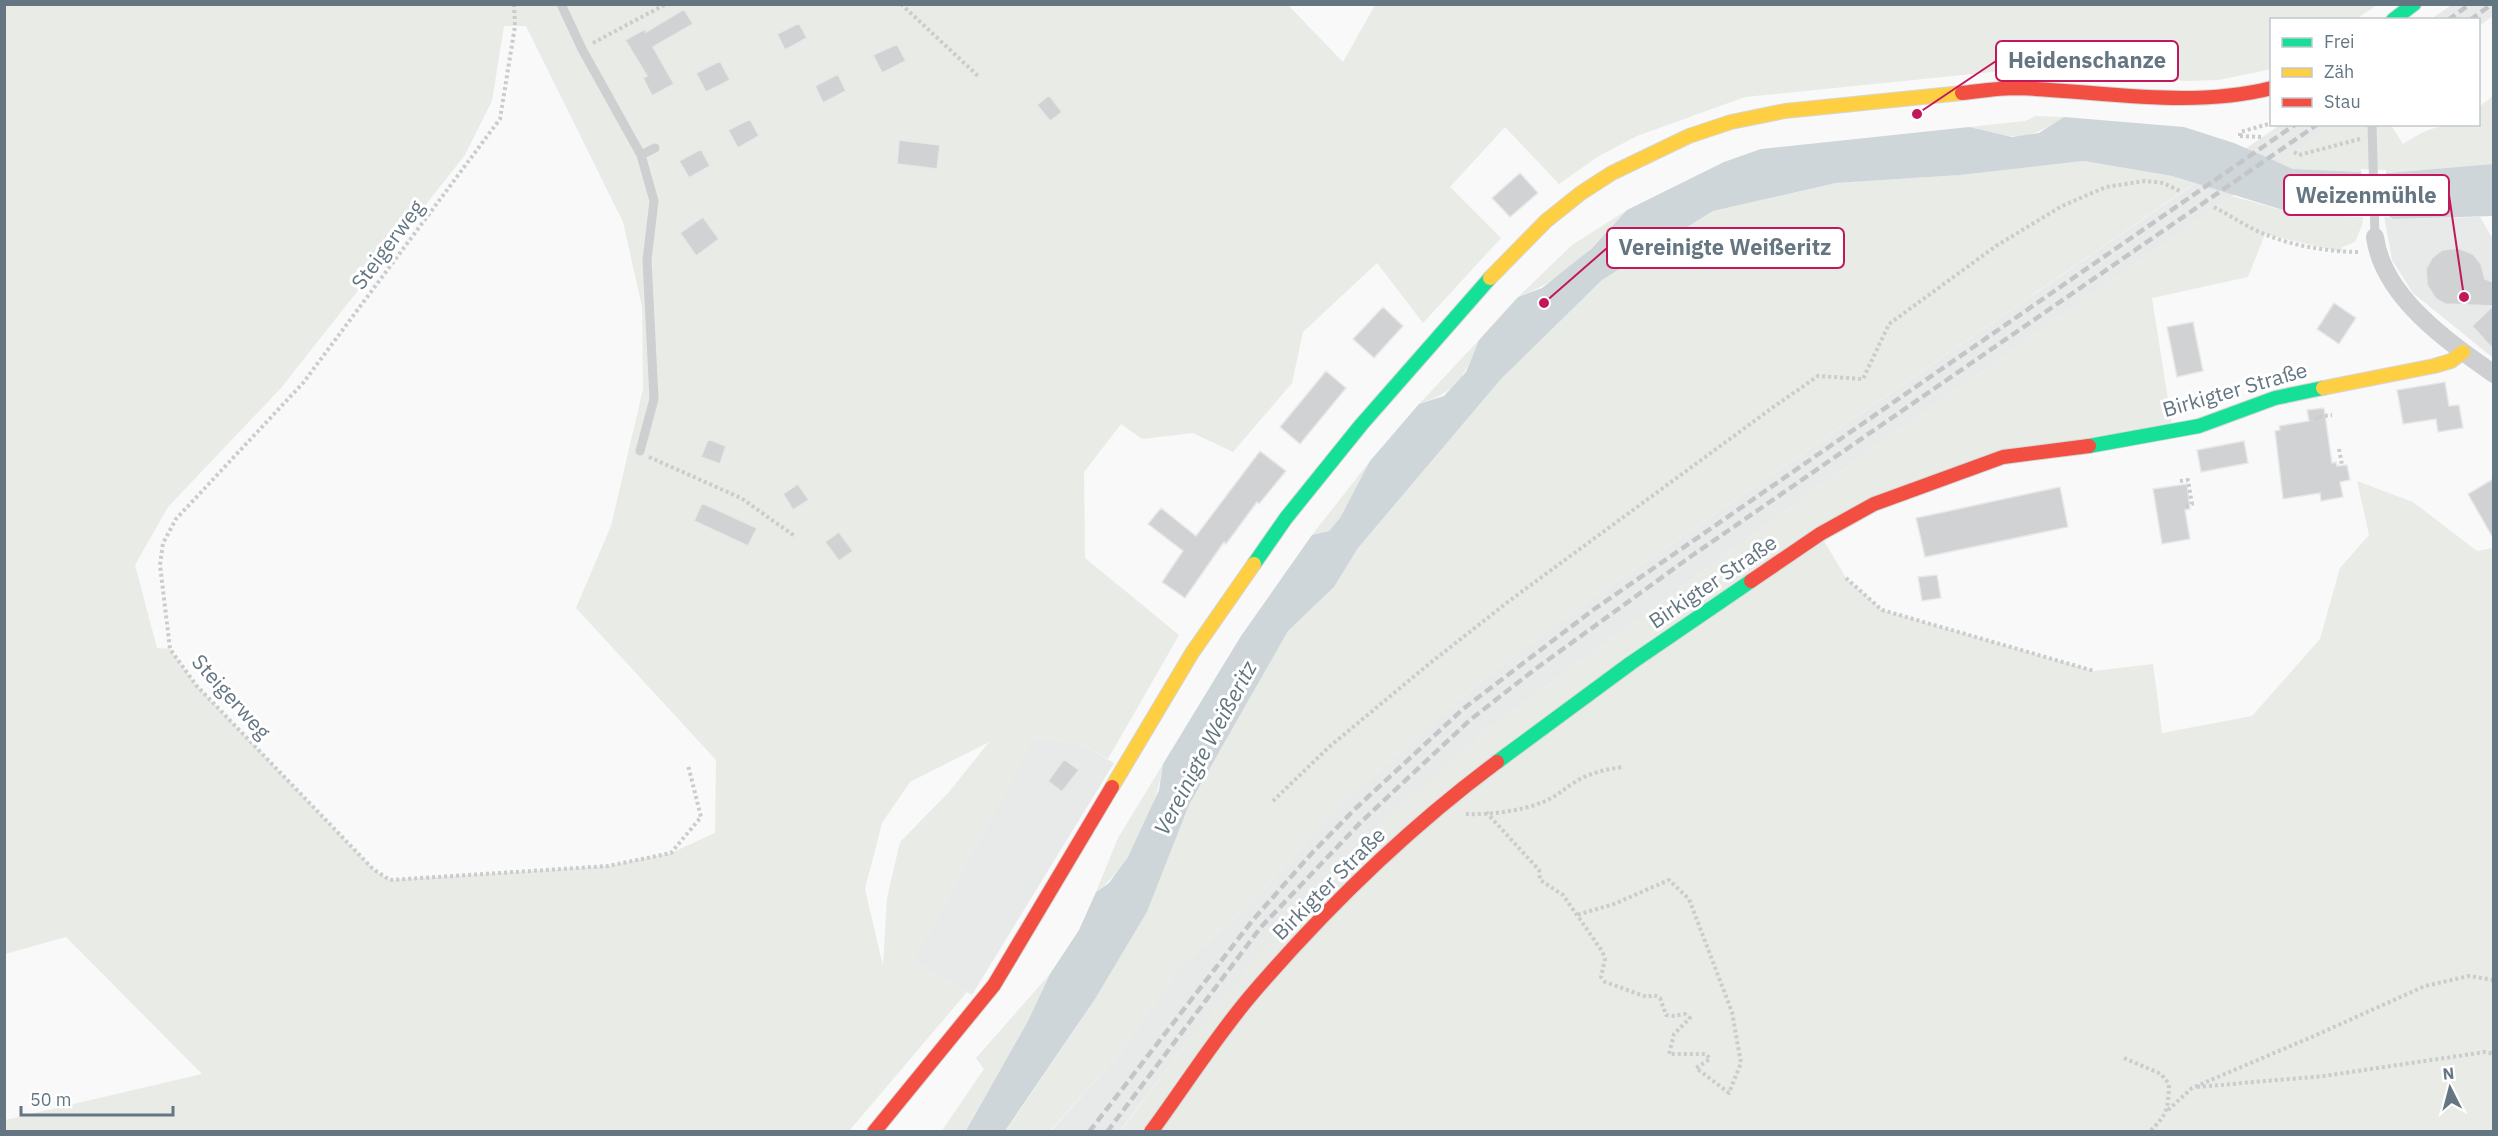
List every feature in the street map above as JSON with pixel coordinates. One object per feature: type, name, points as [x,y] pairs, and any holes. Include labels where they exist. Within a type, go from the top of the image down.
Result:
[{"type":"main road","points":[[2396,18],[2414,4]]},
{"type":"main road","points":[[874,1131],[994,985],[1192,653],[1286,518],[1360,425],[1481,287],[1546,221],[1581,194],[1612,172],[1689,136],[1731,122],[1785,111],[2014,88],[2206,99],[2240,96],[2270,88]]},
{"type":"main road","name":"Birkigter Straße","points":[[1151,1131],[1252,993],[1343,894],[1439,805],[1631,663],[1820,534],[1874,504],[2003,457],[2079,448],[2199,426],[2275,398],[2434,366],[2451,361],[2463,352]]},
{"type":"street","points":[[2376,244],[2397,287],[2414,309],[2463,352],[2493,374]]},
{"type":"lane","points":[[561,4],[582,49],[640,155],[654,201],[648,260],[654,399],[640,451]]},
{"type":"lane","points":[[2372,126],[2376,244]]},
{"type":"lane","points":[[640,155],[655,148]]},
{"type":"path","name":"Steigerweg","points":[[514,4],[515,26],[500,119],[303,384],[176,519],[163,543],[160,566],[170,649],[196,685],[374,869],[390,880],[608,866],[671,853],[701,817],[688,765]]},
{"type":"path","points":[[582,49],[666,4]]},
{"type":"path","points":[[901,4],[978,76]]},
{"type":"path","points":[[2262,136],[2240,136],[2240,132],[2270,123]]},
{"type":"path","points":[[2294,153],[2299,155],[2351,140],[2373,138]]},
{"type":"path","points":[[1273,801],[1329,747],[1447,650],[1519,594],[1763,415],[1818,376],[1863,379],[1889,324],[1996,246],[2062,206],[2106,187],[2145,181],[2163,183],[2182,192]]},
{"type":"path","points":[[2214,207],[2264,234],[2294,242],[2342,252],[2376,244]]},
{"type":"path","points":[[2317,420],[2316,417],[2332,415]]},
{"type":"path","points":[[2339,449],[2342,465]]},
{"type":"path","points":[[640,451],[661,465],[741,498],[796,537]]},
{"type":"path","points":[[2180,481],[2188,480],[2192,504],[2184,507]]},
{"type":"path","points":[[1846,578],[1882,610],[2094,671]]},
{"type":"path","points":[[1439,805],[1467,814],[1522,809],[1543,802],[1579,780],[1599,772],[1623,767]]},
{"type":"path","points":[[1486,813],[1539,870],[1540,880],[1563,895],[1602,951],[1605,959],[1601,976],[1605,982],[1633,993],[1653,995],[1660,998],[1666,1014],[1673,1017],[1685,1014],[1690,1018],[1674,1034],[1669,1054],[1706,1054],[1710,1059],[1696,1068],[1729,1093],[1741,1063],[1732,1012],[1689,899],[1669,880],[1614,904],[1577,915]]},
{"type":"path","points":[[2149,1131],[2192,1088],[2425,986],[2469,976],[2493,980]]},
{"type":"path","points":[[2192,1088],[2324,1076],[2485,1052],[2493,1054]]},
{"type":"path","points":[[2124,1058],[2161,1074],[2169,1084],[2168,1110]]},
{"type":"shaded area","points":[[1287,4],[1343,62],[1375,5],[2377,5],[2358,18],[2270,18],[2270,69],[2219,80],[2186,81],[2055,71],[1992,72],[1745,97],[1637,136],[1599,156],[1559,184],[1505,127],[1450,187],[1501,238],[1423,323],[1377,263],[1303,332],[1292,383],[1233,452],[1193,433],[1142,439],[1121,424],[1084,472],[1085,558],[1179,635],[1108,759],[1079,743],[1034,738],[913,961],[967,992],[849,1131],[5,1131],[5,1120],[202,1074],[66,937],[5,954],[5,5]],"holes":[[[504,26],[526,26],[623,222],[642,307],[643,389],[611,526],[576,608],[716,760],[715,833],[671,853],[608,866],[390,880],[373,869],[196,685],[170,649],[157,648],[135,565],[168,507],[281,388],[465,155],[492,101]],[[989,742],[949,792],[900,842],[887,898],[883,966],[865,889],[882,823],[910,782]]]},
{"type":"shaded area","points":[[2453,4],[2493,5],[2493,16],[2480,25],[2480,18],[2432,18]]},
{"type":"shaded area","points":[[2493,96],[2493,164],[2387,173],[2293,169],[2279,163],[2332,126],[2392,126],[2403,144],[2439,127],[2480,126],[2480,106]]},
{"type":"shaded area","points":[[2036,116],[2064,117],[2028,135],[2008,136],[1969,127],[2025,121]]},
{"type":"shaded area","points":[[2279,126],[2332,126],[1814,490],[1480,735],[1183,1047],[1120,1131],[1050,1132],[1120,1053],[1177,970],[1250,904],[1338,807],[1482,680],[1568,615]]},
{"type":"shaded area","points":[[2084,161],[2172,176],[2195,183],[1568,615],[1482,680],[1338,807],[1250,904],[1177,970],[1120,1053],[1050,1131],[1005,1132],[1095,999],[1147,912],[1189,805],[1288,631],[1334,587],[1358,548],[1501,379],[1602,280],[1713,211],[1836,183],[1960,175]]},
{"type":"shaded area","points":[[2232,196],[2296,214],[2363,217],[2362,225],[2355,242],[2342,247],[2342,252],[2265,234],[2248,277],[2152,298],[2173,431],[2003,457],[1820,534],[1846,578],[1882,610],[2094,671],[2153,664],[2162,733],[2252,716],[2320,639],[2340,568],[2369,535],[2357,481],[2413,502],[2477,551],[2493,548],[2493,1131],[1120,1132],[1183,1047],[1275,933],[1371,831],[1480,735],[1814,490]]},
{"type":"shaded area","points":[[1627,210],[1590,249],[1564,272],[1550,282],[1518,297],[1572,245]]},
{"type":"shaded area","points":[[2384,216],[2393,219],[2480,217],[2493,239],[2493,358],[2413,293],[2392,260]]},
{"type":"shaded area","points":[[1479,340],[1464,373],[1452,388],[1419,404]]},
{"type":"shaded area","points":[[1370,461],[1340,518],[1329,531],[1312,535]]},
{"type":"shaded area","points":[[1034,738],[1079,743],[1114,763],[972,995],[913,961]]},
{"type":"shaded area","points":[[1163,764],[1155,798],[1131,852],[1109,881],[1096,892],[1118,838]]},
{"type":"shaded area","points":[[1050,974],[1028,1021],[965,1131],[941,1132],[984,1069],[976,1058]]},
{"type":"water","points":[[2064,117],[2184,127],[2234,143],[2293,169],[2387,173],[2493,164],[2493,216],[2393,219],[2388,216],[2296,214],[2172,176],[2084,161],[1960,175],[1836,183],[1713,211],[1602,280],[1501,379],[1358,548],[1334,587],[1288,631],[1189,805],[1147,912],[1095,999],[1005,1131],[965,1132],[1028,1021],[1050,974],[1079,930],[1096,892],[1109,883],[1128,857],[1159,790],[1163,764],[1241,636],[1312,535],[1329,531],[1340,518],[1370,461],[1419,404],[1444,396],[1466,372],[1479,340],[1518,297],[1542,288],[1591,249],[1627,210],[1724,162],[1761,149],[1969,127],[2012,137],[2039,133]]},
{"type":"pier","points":[[2361,169],[2386,170],[2388,216],[2363,217]]},
{"type":"building","points":[[684,9],[693,24],[653,47],[674,84],[652,96],[643,78],[647,76],[625,40],[645,29],[646,32]]},
{"type":"building","points":[[799,23],[807,38],[785,50],[777,34]]},
{"type":"building","points":[[897,44],[906,61],[882,73],[873,55]]},
{"type":"building","points":[[720,61],[730,80],[706,92],[696,73]]},
{"type":"building","points":[[838,74],[846,91],[823,103],[815,86]]},
{"type":"building","points":[[1049,95],[1062,112],[1050,121],[1037,105]]},
{"type":"building","points":[[750,119],[759,136],[738,148],[728,130]]},
{"type":"building","points":[[899,140],[940,145],[937,169],[897,164]]},
{"type":"building","points":[[701,149],[710,166],[689,178],[679,161]]},
{"type":"building","points":[[1520,173],[1538,193],[1510,217],[1492,198]]},
{"type":"building","points":[[703,217],[719,239],[696,256],[680,233]]},
{"type":"building","points":[[2458,248],[2473,254],[2481,264],[2485,279],[2493,282],[2493,306],[2445,304],[2436,299],[2427,285],[2426,269],[2432,258],[2442,250]]},
{"type":"building","points":[[2334,303],[2356,318],[2339,344],[2317,329]]},
{"type":"building","points":[[2493,306],[2493,349],[2472,326]]},
{"type":"building","points":[[1383,307],[1403,326],[1374,358],[1353,339]]},
{"type":"building","points":[[2193,322],[2203,371],[2177,377],[2167,327]]},
{"type":"building","points":[[1326,371],[1346,388],[1300,444],[1280,427]]},
{"type":"building","points":[[2445,382],[2449,406],[2459,405],[2463,428],[2438,432],[2436,419],[2403,424],[2397,390]]},
{"type":"building","points":[[2324,408],[2332,463],[2336,462],[2337,466],[2347,465],[2350,480],[2340,482],[2343,497],[2321,501],[2320,493],[2283,499],[2275,431],[2280,430],[2279,426],[2309,421],[2307,410]]},
{"type":"building","points":[[708,439],[726,446],[720,464],[701,457]]},
{"type":"building","points":[[2244,441],[2248,463],[2201,472],[2197,450]]},
{"type":"building","points":[[1260,451],[1286,471],[1259,504],[1257,502],[1226,544],[1224,542],[1185,598],[1162,582],[1183,551],[1148,524],[1161,508],[1196,536]]},
{"type":"building","points":[[2493,479],[2493,538],[2468,494]]},
{"type":"building","points":[[798,484],[809,500],[793,510],[783,494]]},
{"type":"building","points":[[2187,484],[2190,509],[2185,510],[2190,539],[2162,544],[2153,489]]},
{"type":"building","points":[[2060,487],[2068,527],[1925,557],[1916,518]]},
{"type":"building","points":[[702,503],[757,528],[748,546],[694,521]]},
{"type":"building","points":[[839,532],[853,551],[839,561],[825,542]]},
{"type":"building","points":[[1937,575],[1941,598],[1922,601],[1918,577]]},
{"type":"building","points":[[1064,759],[1079,770],[1062,792],[1048,781]]},
{"type":"railway","points":[[2451,18],[2470,4]]},
{"type":"railway","points":[[2473,18],[2492,4]]},
{"type":"railway","points":[[1089,1132],[1252,921],[1312,853],[1356,808],[1463,709],[1593,610],[2293,126]]},
{"type":"railway","points":[[1107,1132],[1261,927],[1361,822],[1470,720],[1534,670],[1690,557],[2315,126]]},
{"type":"traffic: fast","points":[[2396,18],[2414,4]]},
{"type":"traffic: fast","points":[[1254,564],[1286,518],[1361,425],[1490,278]]},
{"type":"traffic: fast","points":[[2089,446],[2199,426],[2275,398],[2323,388]]},
{"type":"traffic: fast","points":[[1497,762],[1631,663],[1751,581]]},
{"type":"traffic: slow","points":[[1490,278],[1546,221],[1581,193],[1612,173],[1689,136],[1731,122],[1785,111],[1962,93]]},
{"type":"traffic: slow","points":[[2323,388],[2434,366],[2451,361],[2463,352]]},
{"type":"traffic: slow","points":[[1112,787],[1192,653],[1254,564]]},
{"type":"traffic: jam","points":[[1962,93],[2017,88],[2177,98],[2241,94],[2270,88]]},
{"type":"traffic: jam","points":[[1751,581],[1820,534],[1874,504],[2003,457],[2089,446]]},
{"type":"traffic: jam","points":[[1151,1132],[1239,1009],[1281,961],[1369,870],[1431,814],[1497,762]]},
{"type":"traffic: jam","points":[[874,1132],[994,985],[1112,787]]},
{"type":"place","name":"Heidenschanze","points":[[1917,114]]},
{"type":"place","name":"Weizenmühle","points":[[2464,297]]},
{"type":"place","name":"Vereinigte Weißeritz","points":[[1544,303]]}]
